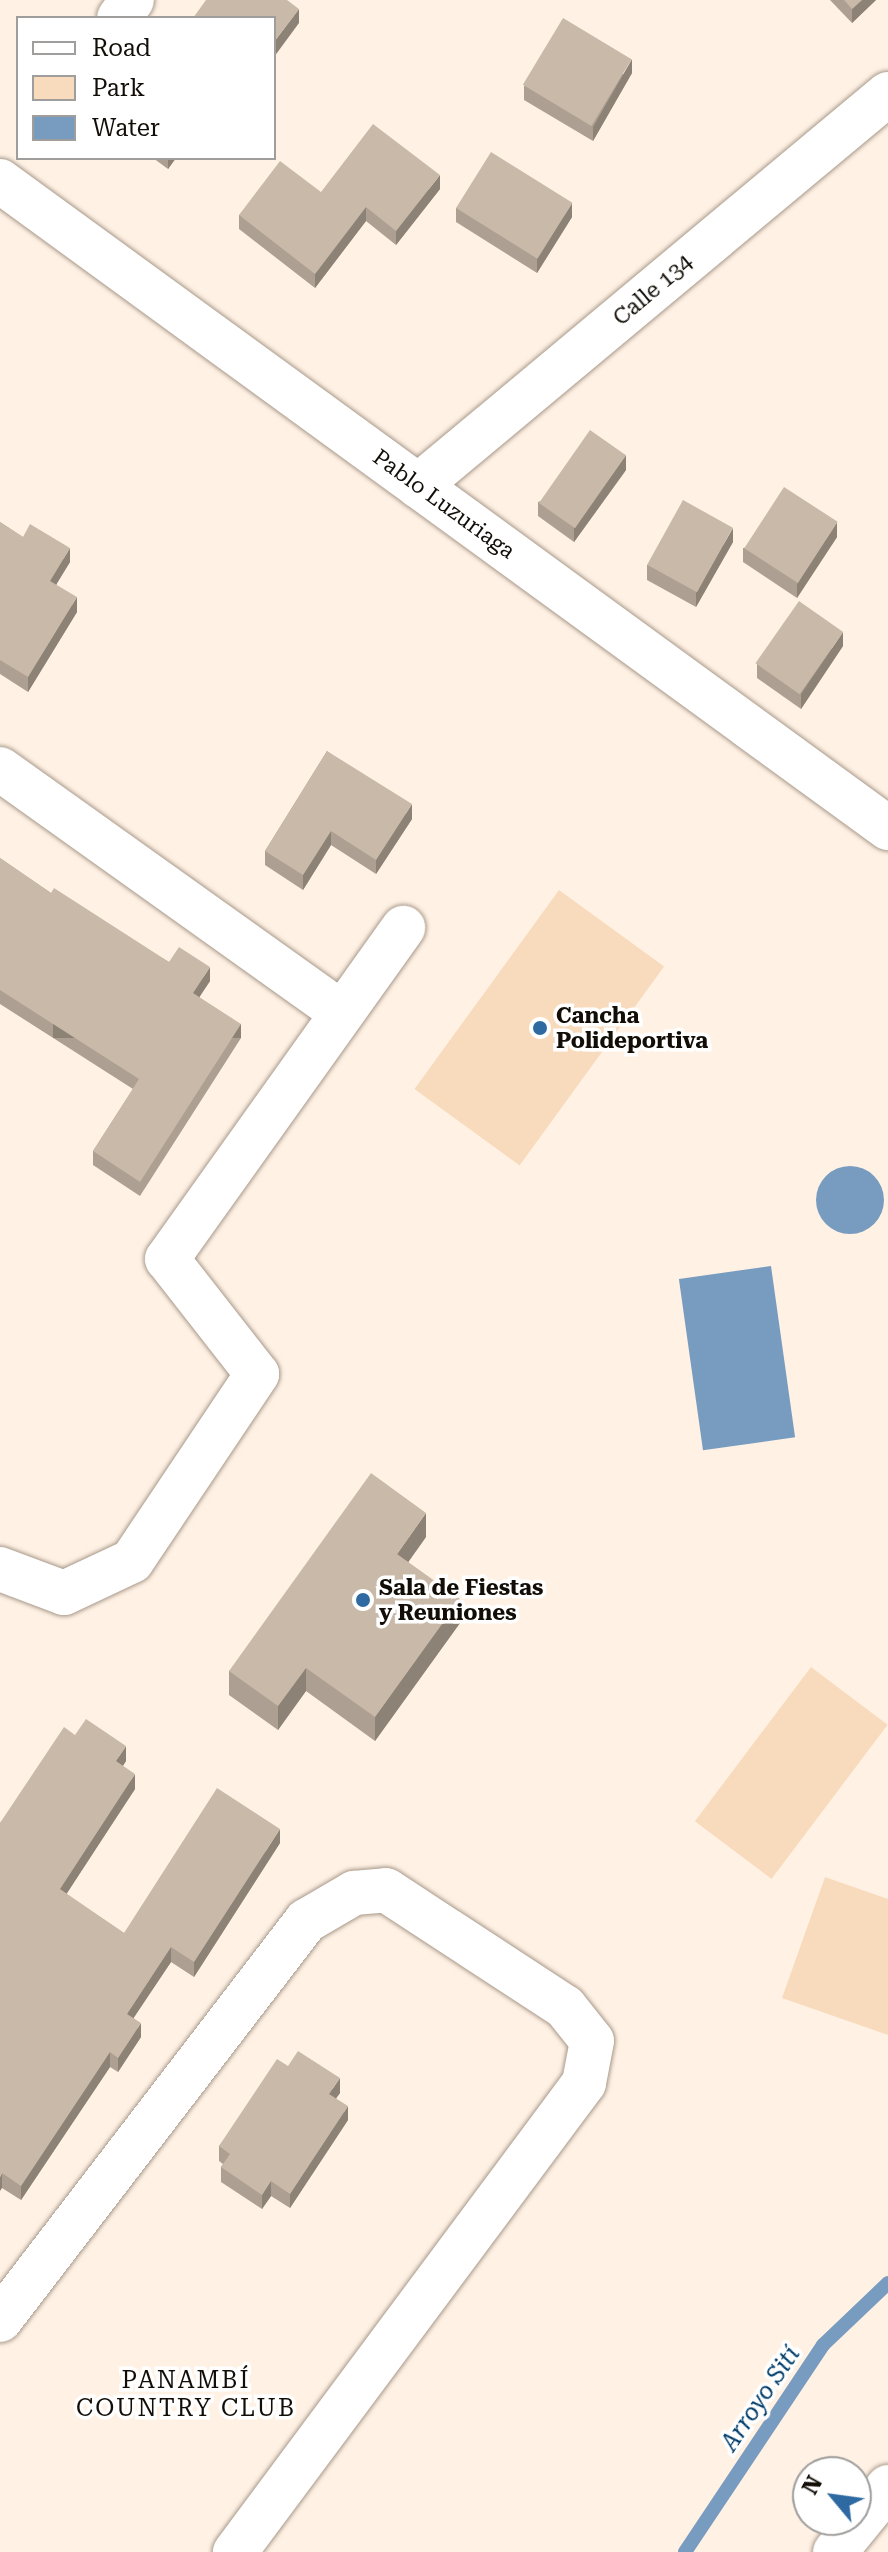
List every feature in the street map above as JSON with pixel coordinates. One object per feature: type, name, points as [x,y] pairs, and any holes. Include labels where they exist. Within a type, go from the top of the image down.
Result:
[{"type":"street","name":"Calle 134","points":[[418,486],[888,94]]},
{"type":"street","points":[[0,181],[16,160]]},
{"type":"street","name":"Pablo Luzuriaga","points":[[0,181],[888,828]]},
{"type":"street","points":[[0,769],[341,1012]]},
{"type":"street","points":[[0,1569],[64,1593],[132,1561],[257,1374],[167,1259],[403,928]]},
{"type":"street","points":[[0,2320],[306,1921],[354,1893],[386,1890],[565,2007],[592,2041],[584,2083],[235,2552]]},
{"type":"street","points":[[835,2552],[888,2487]]},
{"type":"green space","name":"Cancha Polideportiva","points":[[559,890],[664,966],[520,1165],[414,1089]]},
{"type":"green space","points":[[811,1667],[888,1725],[772,1879],[695,1821]]},
{"type":"green space","points":[[825,1877],[888,1899],[888,2035],[782,1998]]},
{"type":"water","points":[[850,1166],[863,1168],[874,1176],[882,1187],[882,1213],[874,1224],[863,1232],[850,1234],[837,1232],[826,1224],[818,1213],[816,1200],[818,1187],[826,1176],[837,1168]]},
{"type":"water","points":[[771,1266],[795,1437],[703,1450],[679,1279]]},
{"type":"building","points":[[206,0],[287,0],[299,9],[276,39],[276,16],[194,16]]},
{"type":"building","points":[[844,0],[862,0],[852,9]]},
{"type":"building","points":[[563,18],[632,59],[591,126],[523,85]]},
{"type":"building","points":[[373,124],[440,175],[396,231],[366,207],[315,274],[239,215],[280,161],[321,192]]},
{"type":"building","points":[[491,152],[572,203],[537,259],[456,208]]},
{"type":"building","points":[[590,430],[626,455],[575,528],[539,503]]},
{"type":"building","points":[[784,487],[838,522],[798,583],[744,548]]},
{"type":"building","points":[[683,500],[733,528],[697,592],[647,565]]},
{"type":"building","points":[[0,522],[23,537],[30,524],[70,548],[50,581],[77,597],[28,677],[0,660]]},
{"type":"building","points":[[799,601],[843,632],[800,694],[755,663]]},
{"type":"building","points":[[327,751],[412,804],[376,860],[331,831],[303,875],[265,851]]},
{"type":"building","points":[[0,858],[51,893],[54,888],[169,962],[179,947],[210,967],[193,993],[241,1024],[140,1182],[93,1151],[139,1079],[0,990]]},
{"type":"building","name":"Sala de Fiestas y Reuniones","points":[[371,1473],[426,1513],[397,1554],[460,1599],[375,1717],[306,1668],[278,1706],[229,1671]]},
{"type":"building","points":[[86,1719],[126,1746],[116,1761],[135,1774],[60,1889],[124,1933],[217,1788],[280,1829],[194,1962],[171,1947],[127,2014],[141,2023],[118,2058],[110,2052],[21,2186],[2,2173],[0,2177],[0,1823],[64,1727],[75,1735]]},
{"type":"building","points":[[298,2051],[340,2078],[329,2094],[348,2106],[290,2194],[271,2181],[262,2195],[221,2167],[230,2154],[219,2146],[277,2059],[288,2066]]},
{"type":"waterway","name":"Arroyo Sití","points":[[685,2552],[823,2345],[888,2283]]},
{"type":"place","name":"Cancha Polideportiva","points":[[540,1028]]},
{"type":"place","name":"Sala de Fiestas y Reuniones","points":[[363,1600]]},
{"type":"district","name":"PANAMBÍ COUNTRY CLUB","points":[[186,2395]]}]
